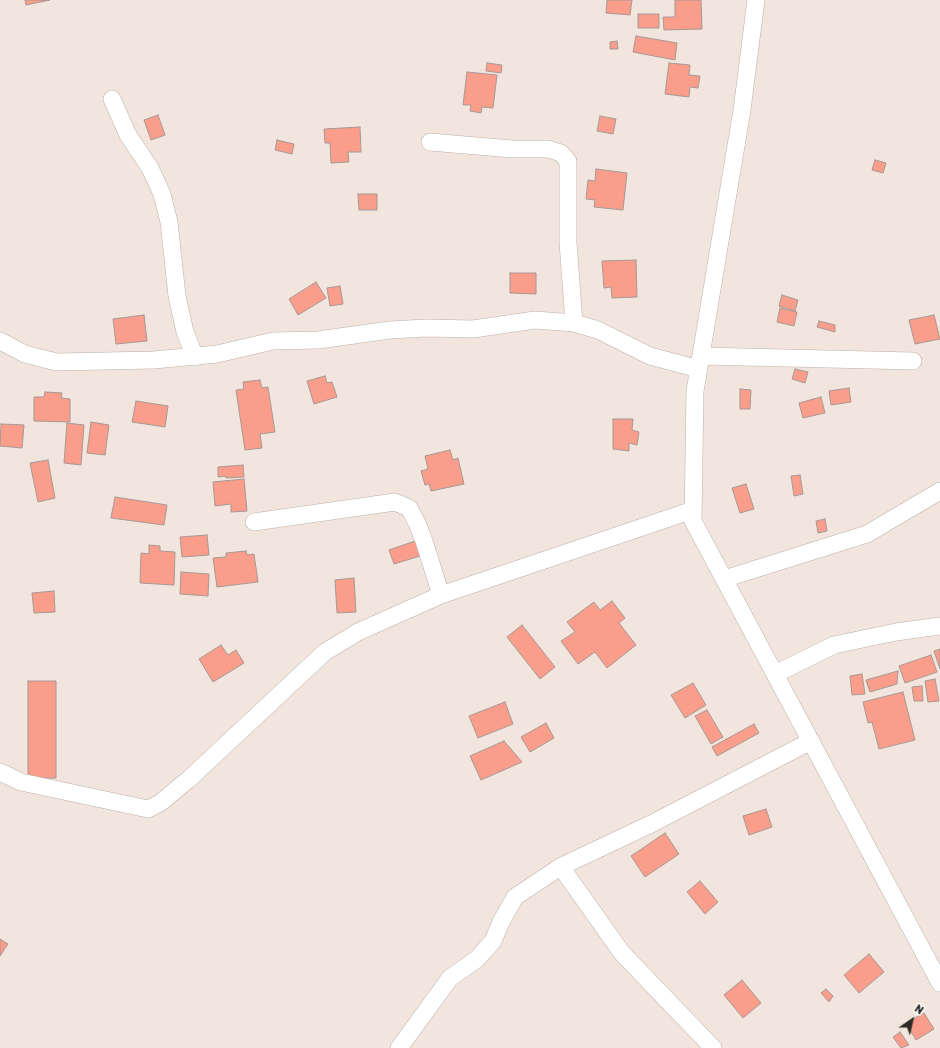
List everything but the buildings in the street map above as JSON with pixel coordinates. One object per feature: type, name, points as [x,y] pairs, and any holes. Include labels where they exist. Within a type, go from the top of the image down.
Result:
[{"type":"street","points":[[756,0],[742,110],[695,391],[693,521],[940,983]]},
{"type":"street","points":[[112,99],[128,135],[150,168],[162,194],[170,222],[177,296],[185,332],[196,357]]},
{"type":"street","points":[[430,142],[512,149],[548,149],[561,153],[568,161],[568,242],[574,323]]},
{"type":"street","points":[[0,341],[25,354],[56,362],[196,357],[217,354],[273,341],[318,340],[390,330],[426,328],[473,329],[535,320],[574,323],[598,330],[650,356],[700,362],[913,361]]},
{"type":"street","points":[[724,579],[867,534],[940,491]]},
{"type":"street","points":[[254,522],[395,502],[409,508],[417,524],[441,595]]},
{"type":"street","points":[[0,772],[21,782],[148,809],[160,803],[189,779],[325,652],[358,632],[441,595],[693,510]]},
{"type":"street","points":[[775,674],[834,645],[896,632],[940,626]]},
{"type":"street","points":[[398,1048],[450,978],[477,959],[493,941],[500,922],[515,897],[561,867],[651,824],[811,741]]},
{"type":"street","points":[[561,867],[622,953],[713,1048]]}]
